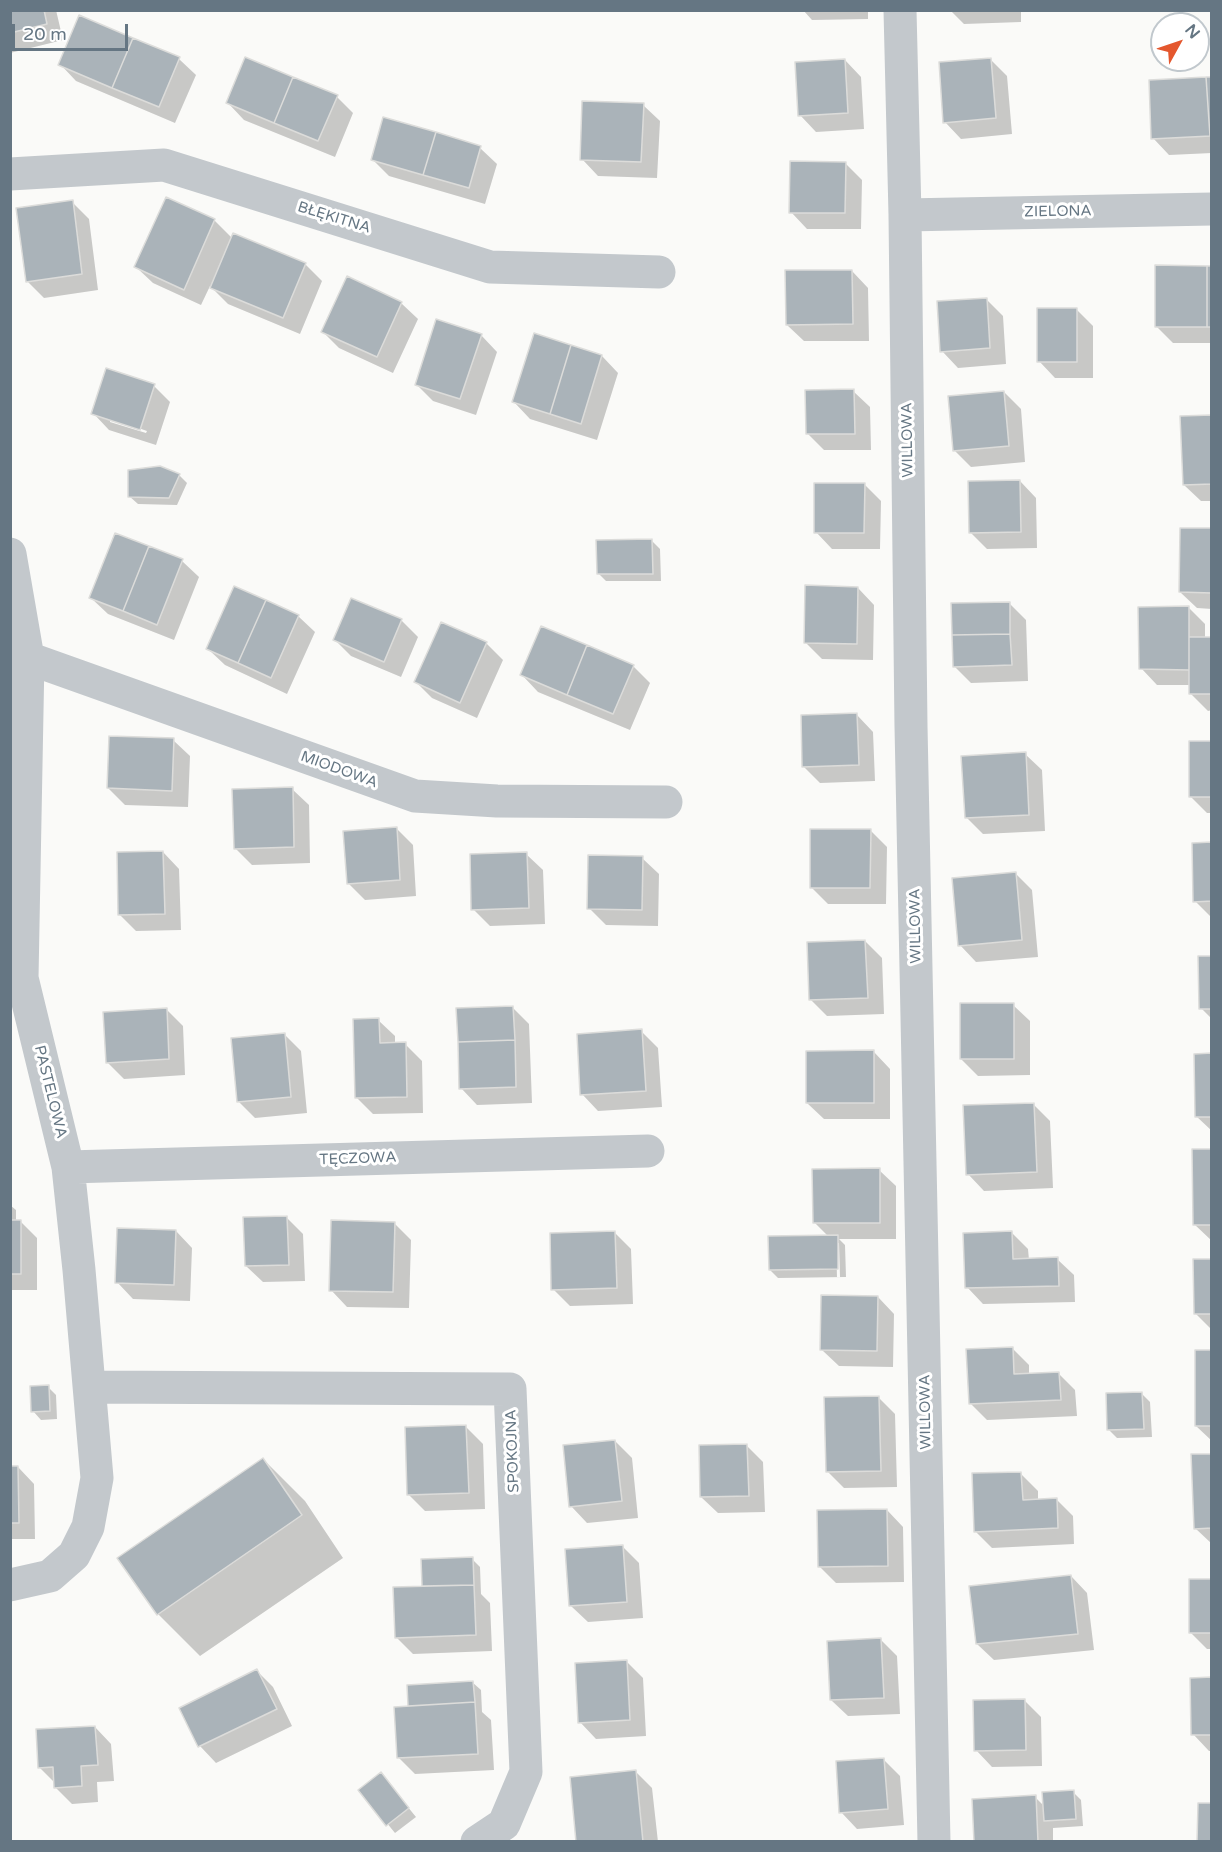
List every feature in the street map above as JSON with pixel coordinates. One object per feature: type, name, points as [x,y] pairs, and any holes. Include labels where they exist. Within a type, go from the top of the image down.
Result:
[{"type":"street","name":"WILLOWA","points":[[900,10],[905,215],[911,726],[934,1842]]},
{"type":"street","name":"BŁĘKITNA","points":[[10,174],[164,165],[490,267],[659,272]]},
{"type":"street","name":"ZIELONA","points":[[905,215],[1212,210]]},
{"type":"street","name":"PASTELOWA","points":[[10,554],[28,658],[22,978],[68,1167],[97,1478],[88,1527],[74,1556],[50,1576],[10,1585]]},
{"type":"street","name":"MIODOWA","points":[[28,658],[415,796],[497,801],[666,802]]},
{"type":"street","name":"TĘCZOWA","points":[[68,1167],[648,1151]]},
{"type":"street","name":"SPOKOJNA","points":[[90,1387],[510,1389],[526,1773],[504,1824],[477,1842]]},
{"type":"building","points":[[10,10],[44,10],[47,24],[10,33]]},
{"type":"building","points":[[79,15],[133,38],[112,88],[58,65]]},
{"type":"building","points":[[133,38],[180,57],[159,107],[112,88]]},
{"type":"building","points":[[245,57],[293,77],[274,123],[226,103]]},
{"type":"building","points":[[991,58],[996,118],[943,123],[939,62]]},
{"type":"building","points":[[845,59],[848,113],[798,116],[795,62]]},
{"type":"building","points":[[293,77],[338,95],[318,141],[274,123]]},
{"type":"building","points":[[1206,77],[1210,136],[1151,139],[1149,80]]},
{"type":"building","points":[[1206,77],[1212,77],[1212,136],[1210,136]]},
{"type":"building","points":[[582,101],[644,103],[641,162],[580,160]]},
{"type":"building","points":[[383,117],[436,132],[423,175],[371,160]]},
{"type":"building","points":[[436,132],[481,146],[469,188],[423,175]]},
{"type":"building","points":[[790,161],[846,162],[845,213],[789,213]]},
{"type":"building","points":[[166,197],[215,219],[184,290],[134,267]]},
{"type":"building","points":[[73,200],[82,274],[26,282],[16,208]]},
{"type":"building","points":[[233,233],[306,263],[283,318],[210,288]]},
{"type":"building","points":[[1155,265],[1207,266],[1207,327],[1155,327]]},
{"type":"building","points":[[1207,266],[1212,266],[1212,327],[1207,327]]},
{"type":"building","points":[[785,270],[852,270],[853,324],[786,325]]},
{"type":"building","points":[[347,276],[402,302],[377,357],[321,332]]},
{"type":"building","points":[[987,298],[990,348],[940,352],[937,301]]},
{"type":"building","points":[[1037,308],[1077,308],[1077,362],[1037,362]]},
{"type":"building","points":[[436,319],[482,334],[460,399],[415,385]]},
{"type":"building","points":[[534,333],[571,345],[550,414],[512,402]]},
{"type":"building","points":[[571,345],[602,355],[581,424],[550,414]]},
{"type":"building","points":[[106,368],[155,384],[140,430],[91,414]]},
{"type":"building","points":[[854,389],[855,434],[806,434],[805,390]]},
{"type":"building","points":[[1004,391],[1009,446],[953,451],[948,396]]},
{"type":"building","points":[[1212,415],[1212,484],[1183,485],[1180,416]]},
{"type":"building","points":[[160,466],[180,474],[169,498],[128,497],[128,470]]},
{"type":"building","points":[[1020,480],[1021,532],[969,533],[968,481]]},
{"type":"building","points":[[814,483],[865,483],[864,533],[814,533]]},
{"type":"building","points":[[1180,528],[1212,528],[1212,593],[1179,592]]},
{"type":"building","points":[[115,533],[149,546],[123,611],[89,598]]},
{"type":"building","points":[[652,539],[653,574],[597,574],[596,540]]},
{"type":"building","points":[[149,546],[183,559],[157,625],[123,611]]},
{"type":"building","points":[[805,585],[858,587],[857,644],[804,643]]},
{"type":"building","points":[[234,586],[266,600],[238,663],[206,649]]},
{"type":"building","points":[[351,598],[402,619],[384,662],[333,640]]},
{"type":"building","points":[[266,600],[299,615],[271,678],[238,663]]},
{"type":"building","points":[[1010,602],[1010,634],[952,635],[951,603]]},
{"type":"building","points":[[1189,606],[1189,670],[1139,669],[1138,607]]},
{"type":"building","points":[[441,622],[487,642],[460,703],[414,682]]},
{"type":"building","points":[[541,626],[587,645],[567,695],[520,675]]},
{"type":"building","points":[[1010,634],[1012,665],[953,667],[952,635]]},
{"type":"building","points":[[1189,637],[1212,637],[1212,694],[1189,694]]},
{"type":"building","points":[[587,645],[634,665],[613,714],[567,695]]},
{"type":"building","points":[[857,713],[859,765],[802,767],[801,715]]},
{"type":"building","points":[[109,736],[174,738],[172,791],[107,788]]},
{"type":"building","points":[[1189,741],[1212,741],[1212,797],[1189,797]]},
{"type":"building","points":[[1026,752],[1029,815],[965,818],[961,756]]},
{"type":"building","points":[[293,787],[294,847],[234,849],[232,789]]},
{"type":"building","points":[[397,827],[400,880],[347,884],[343,831]]},
{"type":"building","points":[[810,829],[871,829],[870,888],[810,888]]},
{"type":"building","points":[[1212,842],[1212,901],[1193,902],[1192,843]]},
{"type":"building","points":[[163,851],[165,914],[118,915],[117,852]]},
{"type":"building","points":[[527,852],[529,908],[471,910],[470,854]]},
{"type":"building","points":[[588,855],[643,856],[642,910],[587,909]]},
{"type":"building","points":[[1016,872],[1022,940],[958,946],[952,878]]},
{"type":"building","points":[[865,940],[868,998],[809,1000],[807,942]]},
{"type":"building","points":[[1198,956],[1212,956],[1212,1009],[1199,1009]]},
{"type":"building","points":[[960,1003],[1014,1003],[1014,1059],[960,1059]]},
{"type":"building","points":[[513,1006],[515,1040],[458,1042],[456,1008]]},
{"type":"building","points":[[167,1008],[169,1059],[106,1063],[103,1012]]},
{"type":"building","points":[[379,1018],[380,1043],[406,1042],[407,1097],[355,1098],[353,1019]]},
{"type":"building","points":[[642,1029],[646,1091],[580,1095],[577,1034]]},
{"type":"building","points":[[285,1033],[291,1097],[237,1102],[231,1038]]},
{"type":"building","points":[[515,1040],[516,1087],[459,1089],[458,1042]]},
{"type":"building","points":[[874,1050],[874,1103],[806,1103],[806,1051]]},
{"type":"building","points":[[1212,1053],[1212,1117],[1195,1117],[1194,1054]]},
{"type":"building","points":[[1034,1103],[1037,1172],[966,1175],[963,1105]]},
{"type":"building","points":[[1192,1149],[1212,1149],[1212,1225],[1193,1225]]},
{"type":"building","points":[[880,1168],[880,1223],[813,1223],[812,1169]]},
{"type":"building","points":[[287,1216],[289,1265],[245,1266],[243,1217]]},
{"type":"building","points":[[10,1220],[21,1220],[21,1274],[10,1274]]},
{"type":"building","points":[[331,1220],[395,1222],[393,1292],[329,1291]]},
{"type":"building","points":[[117,1228],[176,1230],[174,1285],[115,1283]]},
{"type":"building","points":[[615,1231],[617,1288],[551,1290],[550,1233]]},
{"type":"building","points":[[1012,1231],[1013,1259],[1058,1257],[1059,1286],[965,1288],[963,1233]]},
{"type":"building","points":[[838,1235],[838,1269],[769,1270],[768,1236]]},
{"type":"building","points":[[1193,1259],[1212,1259],[1212,1314],[1194,1314]]},
{"type":"building","points":[[821,1295],[878,1296],[877,1351],[820,1350]]},
{"type":"building","points":[[1013,1347],[1014,1374],[1059,1372],[1061,1400],[969,1404],[966,1349]]},
{"type":"building","points":[[1195,1350],[1212,1350],[1212,1426],[1195,1426]]},
{"type":"building","points":[[49,1385],[50,1411],[31,1412],[30,1386]]},
{"type":"building","points":[[1142,1392],[1144,1429],[1107,1430],[1106,1393]]},
{"type":"building","points":[[879,1396],[881,1471],[826,1472],[824,1397]]},
{"type":"building","points":[[466,1425],[469,1493],[407,1495],[405,1427]]},
{"type":"building","points":[[615,1440],[622,1501],[569,1507],[563,1445]]},
{"type":"building","points":[[747,1444],[749,1496],[700,1497],[699,1445]]},
{"type":"building","points":[[1191,1454],[1212,1454],[1212,1528],[1194,1529]]},
{"type":"building","points":[[263,1458],[302,1515],[157,1615],[117,1558]]},
{"type":"building","points":[[10,1466],[18,1466],[19,1523],[10,1523]]},
{"type":"building","points":[[1021,1472],[1023,1500],[1057,1498],[1058,1528],[974,1532],[972,1473]]},
{"type":"building","points":[[887,1509],[888,1566],[818,1567],[817,1510]]},
{"type":"building","points":[[623,1545],[627,1602],[569,1606],[565,1549]]},
{"type":"building","points":[[473,1557],[474,1585],[422,1586],[421,1559]]},
{"type":"building","points":[[1071,1575],[1078,1634],[976,1644],[969,1586]]},
{"type":"building","points":[[1189,1579],[1212,1579],[1212,1633],[1189,1633]]},
{"type":"building","points":[[474,1585],[476,1635],[395,1638],[393,1587]]},
{"type":"building","points":[[881,1638],[884,1698],[830,1700],[827,1641]]},
{"type":"building","points":[[627,1660],[630,1720],[578,1723],[575,1663]]},
{"type":"building","points":[[257,1669],[277,1709],[198,1747],[179,1708]]},
{"type":"building","points":[[1212,1677],[1212,1735],[1191,1735],[1190,1678]]},
{"type":"building","points":[[473,1681],[475,1702],[408,1706],[407,1685]]},
{"type":"building","points":[[1025,1699],[1026,1750],[974,1751],[973,1700]]},
{"type":"building","points":[[475,1702],[478,1754],[397,1758],[394,1707]]},
{"type":"building","points":[[95,1726],[98,1765],[81,1766],[82,1786],[54,1788],[53,1767],[38,1768],[36,1729]]},
{"type":"building","points":[[884,1758],[888,1809],[839,1813],[836,1761]]},
{"type":"building","points":[[636,1770],[643,1842],[576,1842],[570,1777]]},
{"type":"building","points":[[381,1772],[409,1808],[386,1826],[358,1790]]},
{"type":"building","points":[[1074,1790],[1076,1819],[1044,1821],[1042,1792]]},
{"type":"building","points":[[1036,1795],[1038,1842],[974,1842],[972,1799]]},
{"type":"building","points":[[1198,1803],[1212,1803],[1212,1842],[1197,1842]]}]
